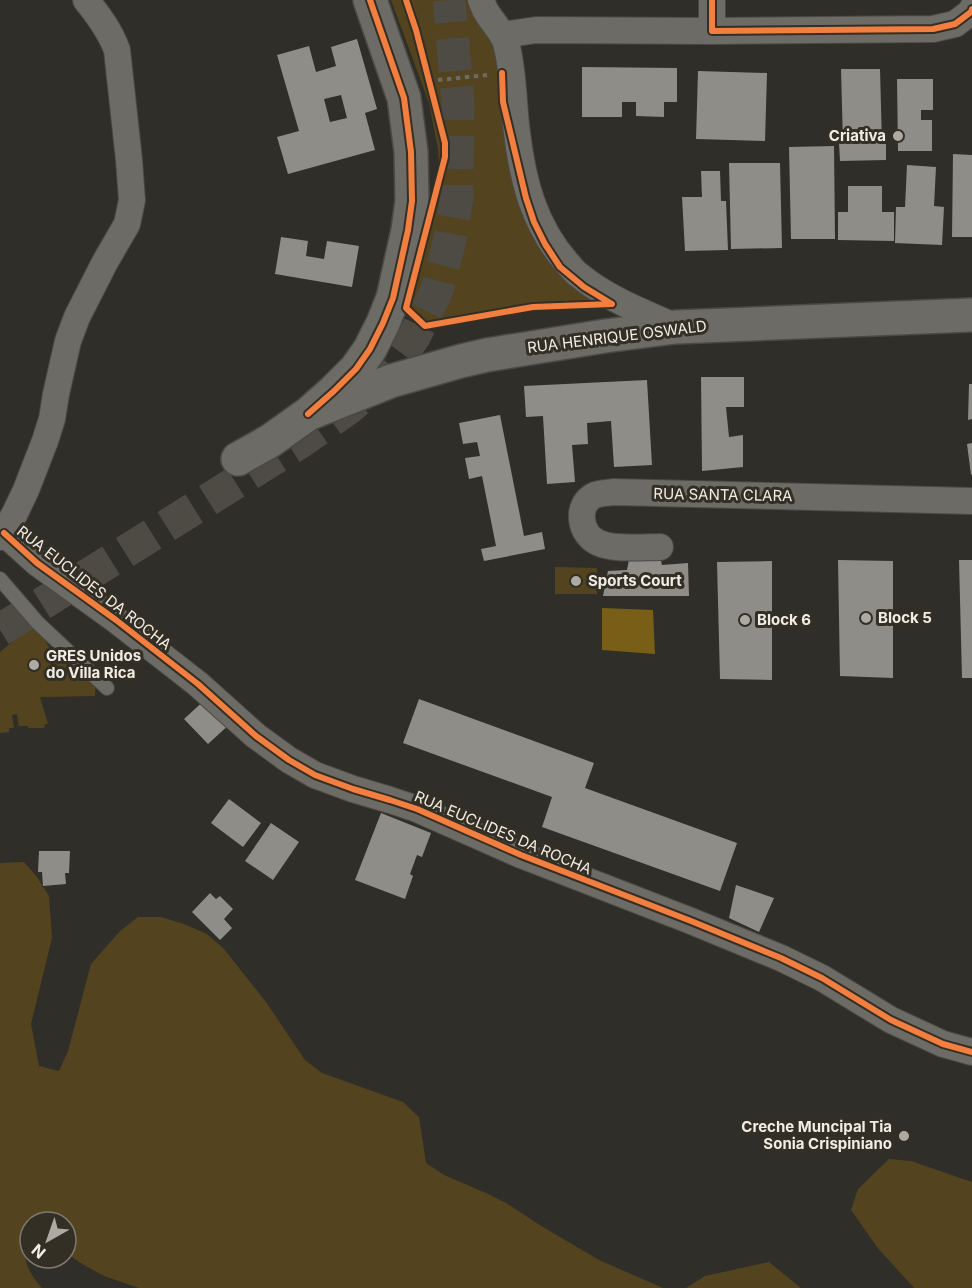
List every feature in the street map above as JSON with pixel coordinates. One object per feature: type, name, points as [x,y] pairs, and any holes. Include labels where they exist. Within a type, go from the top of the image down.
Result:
[{"type":"main road","points":[[238,459],[270,441],[334,392],[356,369],[370,349],[393,298],[412,201],[411,152],[404,98],[370,0]]},
{"type":"main road","name":"RUA HENRIQUE OSWALD","points":[[308,414],[391,381],[487,355],[605,336],[676,327],[972,315]]},
{"type":"street","points":[[2,535],[26,490],[45,441],[77,317],[127,224],[132,200],[117,50],[104,22],[86,0]]},
{"type":"street","points":[[481,0],[486,12],[503,35],[511,62],[521,166],[532,204],[545,231],[559,253],[578,275],[597,289],[676,327]]},
{"type":"street","points":[[712,0],[712,31]]},
{"type":"street","points":[[503,35],[536,30],[933,29],[955,24],[972,9]]},
{"type":"street","name":"RUA SANTA CLARA","points":[[660,547],[599,544],[588,536],[582,524],[587,501],[595,495],[613,492],[972,501]]},
{"type":"street","name":"RUA EUCLIDES DA ROCHA","points":[[2,535],[198,684],[256,736],[289,760],[315,775],[417,809],[522,855],[781,958],[822,978],[891,1020],[944,1044],[972,1052]]},
{"type":"lane","points":[[0,579],[37,622],[106,688]]},
{"type":"path","points":[[426,71],[431,92]]},
{"type":"path","points":[[429,81],[512,73]]},
{"type":"shaded area","points":[[391,0],[472,0],[496,49],[526,198],[612,304],[533,307],[425,326],[406,308],[440,180],[438,149],[429,103]]},
{"type":"shaded area","name":"Sports Court","points":[[555,567],[597,568],[597,594],[555,594]]},
{"type":"shaded area","points":[[602,608],[653,610],[655,654],[602,650]]},
{"type":"shaded area","name":"GRES Unidos do Villa Rica","points":[[32,621],[50,648],[83,679],[96,680],[95,696],[40,697],[48,724],[45,724],[44,728],[19,726],[19,729],[17,714],[12,715],[14,728],[9,728],[9,732],[0,733],[0,652],[17,638],[14,633]]},
{"type":"shaded area","points":[[24,862],[49,896],[52,938],[31,1024],[39,1066],[59,1071],[68,1051],[91,964],[120,931],[138,917],[161,917],[184,924],[207,934],[224,949],[266,1002],[305,1060],[322,1073],[403,1102],[419,1117],[426,1163],[444,1175],[506,1203],[599,1260],[663,1288],[139,1288],[104,1276],[78,1261],[78,1210],[18,1210],[18,1270],[29,1270],[42,1288],[0,1288],[1,863]]},
{"type":"shaded area","points":[[889,1159],[911,1161],[972,1182],[972,1288],[914,1288],[877,1247],[851,1210],[858,1189]]},
{"type":"shaded area","points":[[769,1262],[801,1288],[686,1288],[705,1276]]},
{"type":"building","points":[[357,39],[377,109],[365,113],[375,150],[288,174],[277,137],[299,131],[277,55],[309,46],[316,72],[336,66],[331,47]],"holes":[[[341,95],[347,118],[330,122],[324,99]]]},
{"type":"building","points":[[582,67],[677,68],[677,102],[664,102],[664,117],[636,116],[636,102],[622,102],[622,117],[582,117]]},
{"type":"building","points":[[841,69],[880,69],[882,144],[886,144],[886,160],[840,161],[839,143],[843,143]]},
{"type":"building","points":[[698,71],[767,73],[765,141],[696,139]]},
{"type":"building","points":[[897,79],[933,79],[933,110],[921,110],[921,120],[932,120],[932,151],[898,151]]},
{"type":"building","points":[[834,146],[835,239],[791,239],[789,147]]},
{"type":"building","points":[[953,154],[972,155],[972,237],[952,237]]},
{"type":"building","points":[[729,163],[780,163],[782,248],[731,249]]},
{"type":"building","points":[[907,165],[936,167],[934,206],[944,207],[942,245],[895,243],[896,207],[905,207]]},
{"type":"building","points":[[701,171],[720,171],[721,201],[726,201],[728,250],[685,251],[682,197],[702,197]]},
{"type":"building","points":[[848,186],[882,186],[882,212],[894,212],[894,241],[838,240],[838,212],[848,212]]},
{"type":"building","points":[[281,237],[308,241],[306,256],[324,259],[327,241],[359,246],[352,287],[275,274]]},
{"type":"building","points":[[701,377],[744,377],[744,407],[726,407],[729,437],[743,435],[743,467],[702,471]]},
{"type":"building","points":[[647,380],[652,465],[614,467],[611,421],[587,423],[588,444],[572,445],[575,482],[547,484],[543,416],[526,417],[524,386]]},
{"type":"building","points":[[969,384],[972,384],[972,419],[968,420]]},
{"type":"building","points":[[500,415],[524,536],[542,532],[545,549],[484,561],[481,549],[496,546],[482,476],[469,479],[465,458],[480,456],[477,442],[463,444],[459,423]]},
{"type":"building","points":[[972,443],[972,474],[971,475],[967,444]]},
{"type":"building","points":[[630,554],[660,557],[662,565],[688,563],[689,596],[603,596],[608,571],[627,570]]},
{"type":"building","name":"Block 5","points":[[838,560],[893,561],[893,678],[840,676]]},
{"type":"building","points":[[959,560],[972,560],[972,678],[962,678]]},
{"type":"building","name":"Block 6","points":[[772,561],[772,680],[720,679],[717,562]]},
{"type":"building","points":[[209,696],[232,722],[208,744],[184,719]]},
{"type":"building","points":[[419,699],[594,763],[585,788],[737,843],[720,891],[542,827],[552,797],[403,743]]},
{"type":"building","points":[[229,799],[261,823],[243,847],[211,823]]},
{"type":"building","points":[[381,813],[431,833],[422,857],[417,855],[405,899],[355,880]]},
{"type":"building","points":[[271,823],[299,842],[273,880],[245,861]]},
{"type":"building","points":[[39,851],[70,851],[69,873],[65,873],[66,884],[43,886],[42,872],[38,872]]},
{"type":"building","points":[[736,885],[774,898],[759,932],[729,918]]},
{"type":"building","points":[[210,893],[216,899],[220,896],[233,909],[224,919],[232,928],[220,940],[192,912]]},
{"type":"tunnel","points":[[0,630],[299,443],[349,408],[388,372],[414,337],[437,290],[448,248],[457,198],[458,102],[449,0]]},
{"type":"cycle path","points":[[308,414],[356,369],[370,349],[393,298],[408,230],[412,201],[411,152],[404,98],[370,0]]},
{"type":"cycle path","points":[[406,0],[445,143],[445,157],[406,308],[425,326],[533,307],[612,304],[584,287],[560,267],[534,222],[503,102],[502,73]]},
{"type":"cycle path","points":[[712,0],[712,31],[933,29],[955,24],[972,9]]},
{"type":"cycle path","points":[[4,533],[37,563],[116,620],[198,684],[256,736],[289,760],[315,775],[417,809],[521,855],[781,958],[822,978],[891,1020],[943,1044],[972,1052]]},
{"type":"place","name":"Criativa","points":[[898,136]]},
{"type":"place","name":"Sports Court","points":[[576,581]]},
{"type":"place","name":"Block 5","points":[[866,618]]},
{"type":"place","name":"Block 6","points":[[745,620]]},
{"type":"place","name":"GRES Unidos do Villa Rica","points":[[34,665]]},
{"type":"place","name":"Creche Muncipal Tia Sonia Crispiniano","points":[[904,1136]]}]
